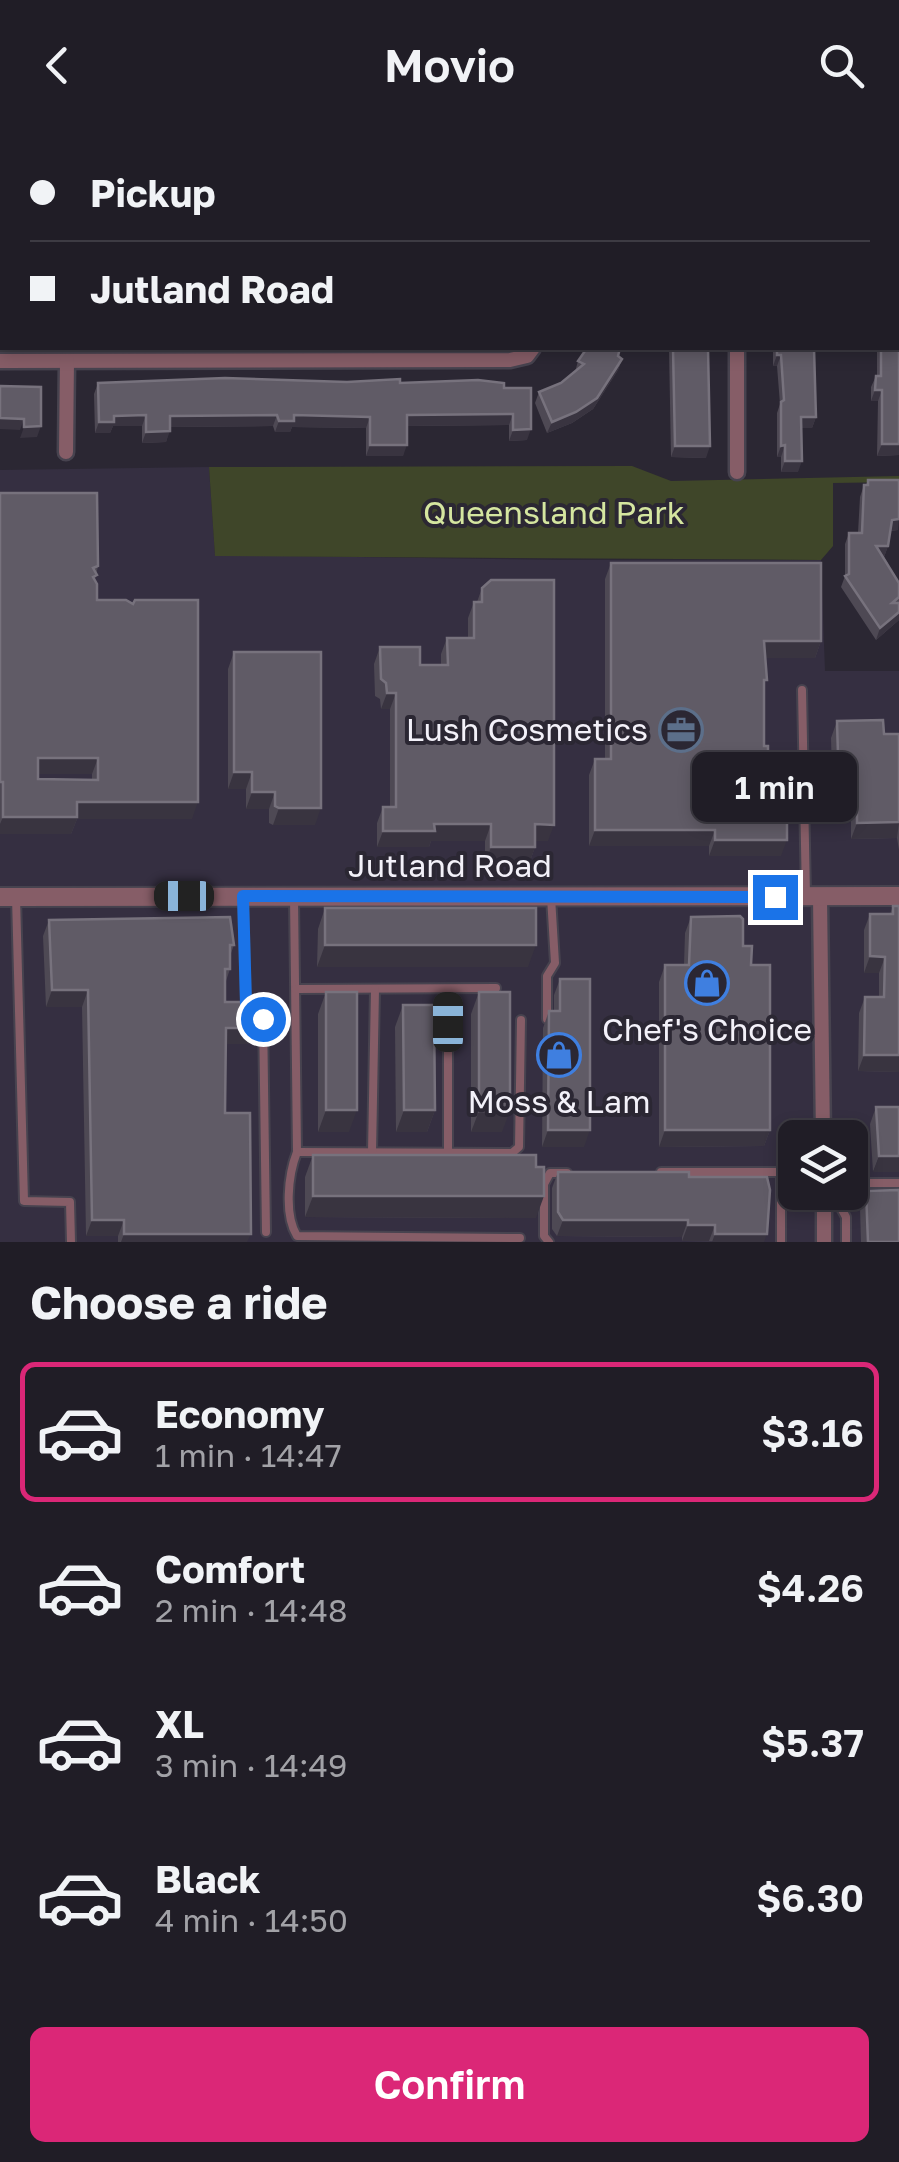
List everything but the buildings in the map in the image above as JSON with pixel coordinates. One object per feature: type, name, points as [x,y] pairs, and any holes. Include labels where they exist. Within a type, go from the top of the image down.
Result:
[{"type":"street","points":[[0,361],[340,354],[517,360],[532,350]]},
{"type":"street","points":[[737,472],[738,350]]},
{"type":"street","points":[[66,452],[67,361]]},
{"type":"street","name":"Jutland Road","points":[[8,897],[899,896]]},
{"type":"street","points":[[813,897],[822,1120]]},
{"type":"street","points":[[824,1242],[827,1210]]},
{"type":"lane","points":[[802,690],[813,897]]},
{"type":"lane","points":[[243,896],[246,1004],[263,1012],[266,1232]]},
{"type":"lane","points":[[8,897],[24,1201],[70,1202],[71,1242]]},
{"type":"lane","points":[[547,1019],[547,976],[555,963],[551,897]]},
{"type":"lane","points":[[294,898],[297,1152],[291,1166],[290,1225],[297,1236],[520,1238]]},
{"type":"lane","points":[[296,989],[496,988]]},
{"type":"lane","points":[[372,1153],[375,989]]},
{"type":"lane","points":[[448,989],[448,1153]]},
{"type":"lane","points":[[297,1152],[512,1153],[520,1146],[521,1020]]},
{"type":"lane","points":[[549,1242],[544,1236],[544,1184],[550,1173],[586,1172]]},
{"type":"lane","points":[[657,1172],[778,1172]]},
{"type":"lane","points":[[868,1183],[899,1183]]},
{"type":"lane","points":[[868,1198],[885,1198]]},
{"type":"lane","points":[[781,1210],[781,1242]]},
{"type":"lane","points":[[840,1210],[846,1217],[846,1242]]},
{"type":"shaded area","points":[[209,467],[215,555],[821,560],[825,671],[899,671],[899,1242],[0,1242],[0,470]]},
{"type":"green space","name":"Queensland Park","points":[[632,466],[671,481],[899,476],[899,482],[833,483],[833,546],[821,560],[215,556],[209,467]]},
{"type":"place","name":"Lush Cosmetics","points":[[681,730]]},
{"type":"place","name":"Chef's Choice","points":[[707,983]]},
{"type":"place","name":"Moss & Lam","points":[[559,1055]]},
{"type":"route","points":[[263,1019],[263,1012],[246,1004],[243,896],[775,897]]}]
